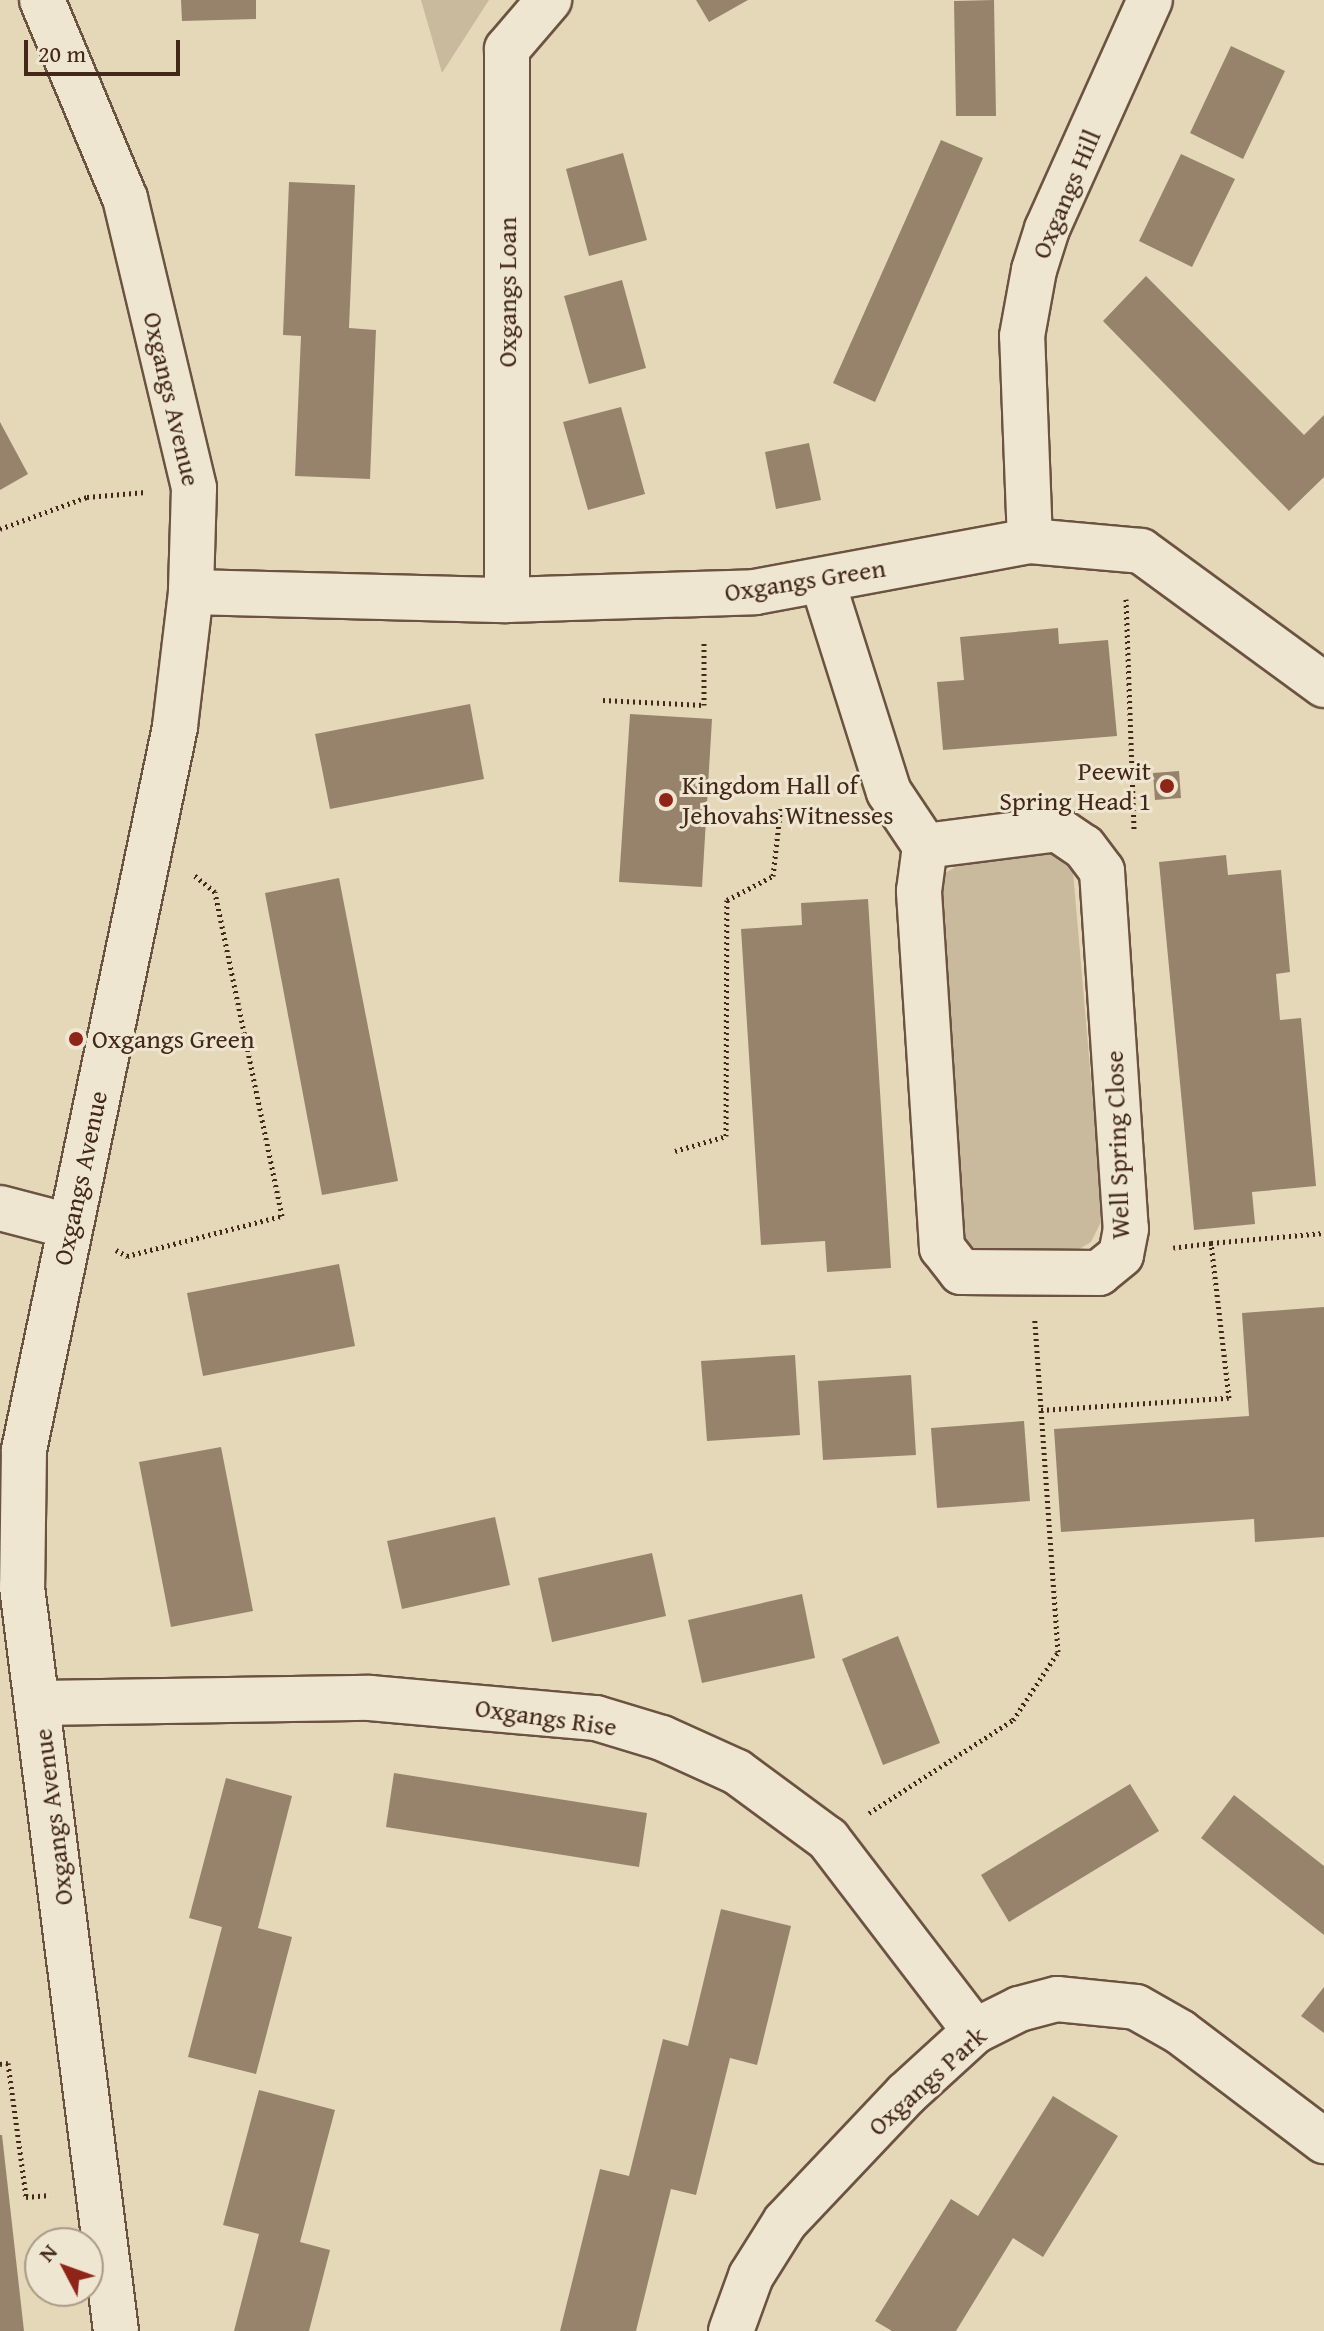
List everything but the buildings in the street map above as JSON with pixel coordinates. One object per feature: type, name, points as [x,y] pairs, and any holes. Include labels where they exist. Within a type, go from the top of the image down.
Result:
[{"type":"street","name":"Oxgangs Avenue","points":[[42,0],[125,198],[194,488],[191,592],[175,727],[154,842],[69,1226],[24,1450],[22,1587],[116,2331]]},
{"type":"street","name":"Oxgangs Loan","points":[[507,600],[507,49],[549,0]]},
{"type":"street","name":"Oxgangs Hill","points":[[1030,541],[1022,336],[1034,270],[1047,229],[1150,0]]},
{"type":"street","name":"Oxgangs Green","points":[[191,592],[507,600],[755,592],[1030,541],[1141,551],[1324,685]]},
{"type":"street","points":[[822,580],[889,792],[925,846]]},
{"type":"street","name":"Well Spring Close","points":[[1057,829],[1084,847],[1102,871],[1126,1229],[1121,1255],[1099,1273],[961,1272],[942,1248],[919,891],[925,846],[1057,829]]},
{"type":"street","points":[[0,1208],[69,1226]]},
{"type":"street","name":"Oxgangs Rise","points":[[39,1703],[370,1698],[596,1718],[662,1738],[737,1772],[828,1839],[975,2031]]},
{"type":"street","name":"Oxgangs Park","points":[[731,2331],[751,2276],[785,2222],[906,2094],[975,2031],[1019,2009],[1057,1999],[1136,2007],[1180,2032],[1324,2141]]},
{"type":"path","points":[[0,529],[87,497],[147,492]]},
{"type":"path","points":[[1124,550],[1134,826]]},
{"type":"path","points":[[603,700],[704,705],[704,594]]},
{"type":"path","points":[[675,1151],[726,1136],[727,900],[773,876],[781,805]]},
{"type":"path","points":[[69,1226],[127,1256],[282,1216],[215,892],[154,842]]},
{"type":"path","points":[[1121,1255],[1324,1233]]},
{"type":"path","points":[[1041,1410],[1229,1398],[1211,1243]]},
{"type":"path","points":[[828,1839],[1013,1720],[1058,1652],[1031,1272]]},
{"type":"path","points":[[0,2064],[8,2063],[26,2197],[50,2194],[48,2180]]},
{"type":"shaded area","points":[[421,0],[489,0],[442,73]]},
{"type":"shaded area","points":[[1052,853],[1073,872],[1103,1218],[1091,1242],[1071,1254],[991,1257],[972,1247],[962,1232],[941,892],[945,873],[959,865]]},
{"type":"place","name":"Peewit Spring Head 1","points":[[1167,786]]},
{"type":"place","name":"Kingdom Hall of Jehovahs Witnesses","points":[[666,800]]},
{"type":"place","name":"Oxgangs Green","points":[[76,1039]]}]
